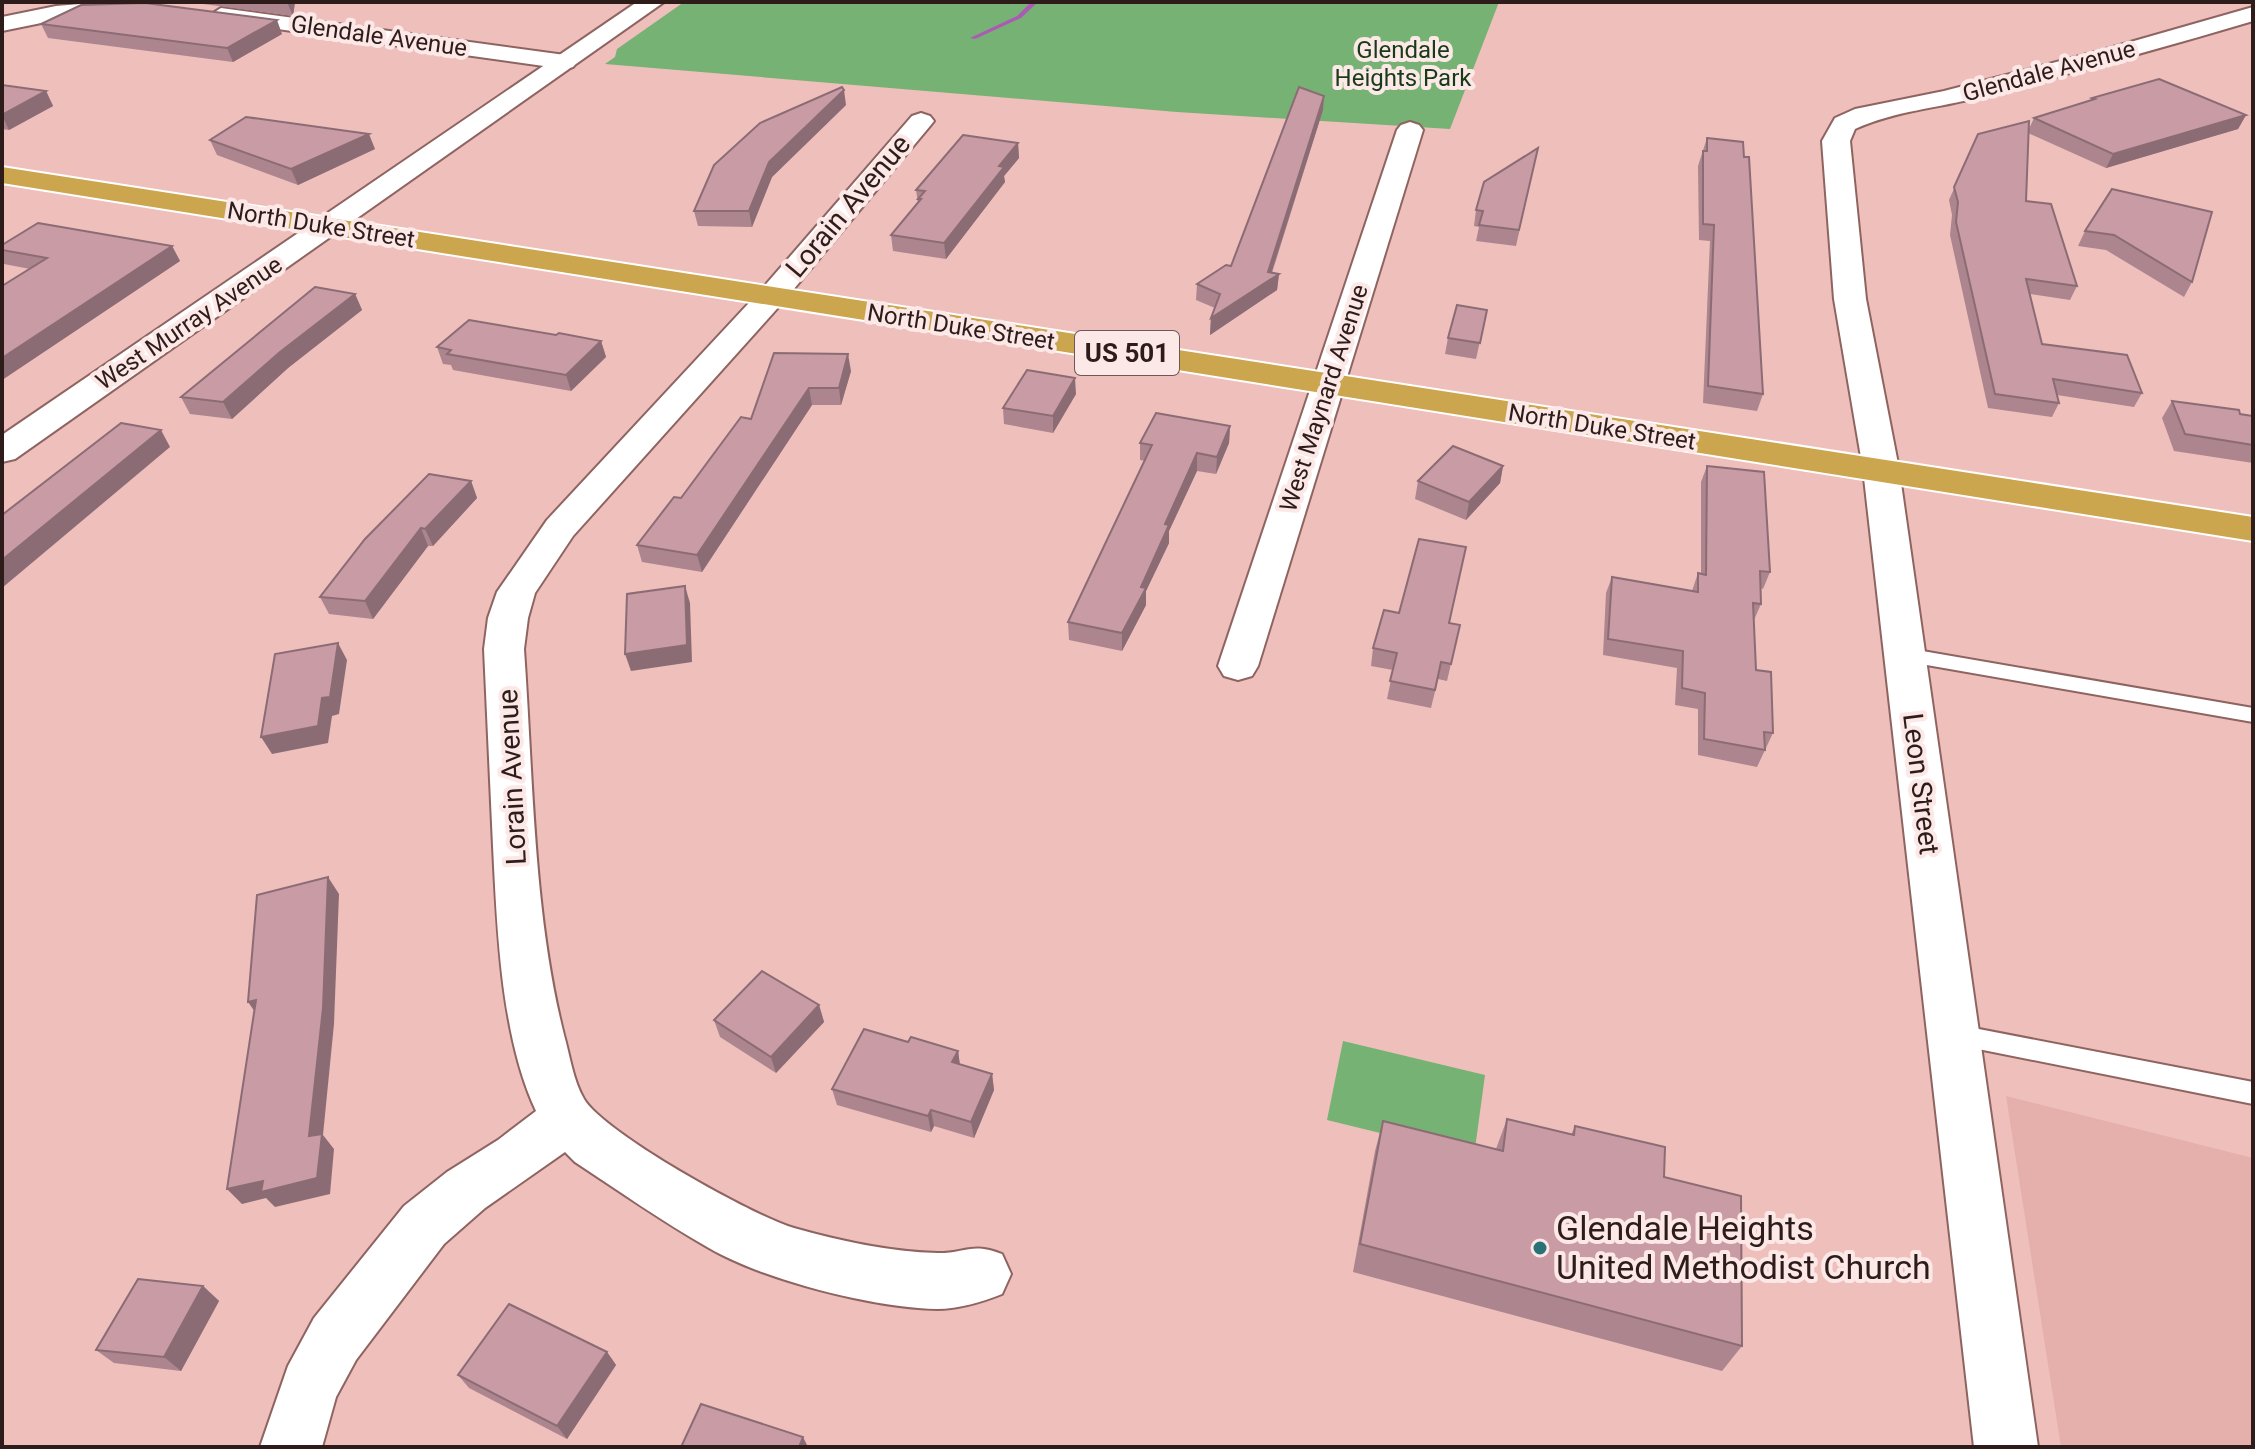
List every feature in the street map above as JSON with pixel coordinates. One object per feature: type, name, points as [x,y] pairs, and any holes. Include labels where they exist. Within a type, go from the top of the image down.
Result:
[{"type":"highway","name":"North Duke Street","points":[[2,175],[2253,529]]},
{"type":"street","name":"West Murray Avenue","points":[[2,451],[652,2]]},
{"type":"street","points":[[2,24],[82,9],[143,7]]},
{"type":"street","name":"Glendale Avenue","points":[[197,12],[565,62]]},
{"type":"street","name":"Glendale Avenue","points":[[1844,124],[1877,112],[2035,75],[2253,14]]},
{"type":"street","name":"Lorain Avenue","points":[[921,121],[772,296],[560,528],[516,592],[508,618],[504,649],[524,942],[531,1001],[552,1089],[567,1119],[594,1145],[731,1231],[793,1255],[866,1273],[939,1281],[982,1274]]},
{"type":"street","name":"Leon Street","points":[[1844,124],[1836,141],[1837,175],[1850,299],[1881,469],[2006,1447]]},
{"type":"street","name":"West Maynard Avenue","points":[[1238,666],[1410,130]]},
{"type":"street","points":[[291,1447],[309,1387],[335,1339],[415,1236],[466,1190],[517,1158],[567,1119]]},
{"type":"lane","points":[[1905,655],[2253,715]]},
{"type":"lane","points":[[1953,1034],[2253,1093]]},
{"type":"shaded area","points":[[2006,1096],[2253,1158],[2253,1447],[2061,1447]]},
{"type":"green space","name":"Glendale Heights Park","points":[[684,2],[1499,2],[1450,129],[1177,112],[605,64],[615,57],[617,49]]},
{"type":"green space","points":[[1343,1041],[1485,1075],[1474,1156],[1327,1120]]},
{"type":"building","points":[[145,3],[277,20],[227,48],[41,24],[81,5]]},
{"type":"building","points":[[2159,79],[2246,115],[2113,154],[2034,118],[2095,99],[2092,98]]},
{"type":"building","points":[[2,85],[46,91],[2,115]]},
{"type":"building","points":[[842,87],[844,90],[769,162],[749,211],[694,211],[714,165],[760,123]]},
{"type":"building","points":[[1299,87],[1324,96],[1268,272],[1279,274],[1211,318],[1220,294],[1197,284],[1226,265],[1231,266]]},
{"type":"building","points":[[246,117],[369,134],[291,169],[210,140]]},
{"type":"building","points":[[2029,121],[2026,201],[2051,204],[2077,286],[2026,279],[2042,344],[2127,355],[2142,393],[2053,379],[2059,403],[1995,394],[1956,222],[1958,202],[1954,187],[1978,134]]},
{"type":"building","points":[[963,135],[1018,143],[999,166],[1004,167],[944,243],[891,235],[925,191],[916,190]]},
{"type":"building","points":[[1707,138],[1743,142],[1744,157],[1749,157],[1763,394],[1708,386],[1714,225],[1703,224],[1703,151],[1707,151]]},
{"type":"building","points":[[1538,148],[1519,230],[1479,225],[1483,211],[1476,210],[1484,182]]},
{"type":"building","points":[[2112,189],[2212,212],[2192,282],[2114,235],[2085,231]]},
{"type":"building","points":[[38,223],[172,246],[2,358],[2,286],[47,258],[2,250],[2,245]]},
{"type":"building","points":[[315,287],[355,294],[280,352],[223,402],[181,397]]},
{"type":"building","points":[[1457,305],[1487,310],[1480,343],[1448,338]]},
{"type":"building","points":[[469,320],[601,341],[566,375],[447,354],[451,350],[437,347]]},
{"type":"building","points":[[774,353],[848,354],[839,388],[809,388],[697,555],[637,545],[674,497],[681,498],[741,417],[751,419]]},
{"type":"building","points":[[1027,370],[1075,378],[1053,416],[1003,408]]},
{"type":"building","points":[[2172,401],[2239,410],[2240,414],[2253,416],[2253,445],[2185,434]]},
{"type":"building","points":[[1156,413],[1230,426],[1217,457],[1197,453],[1141,587],[1146,588],[1122,633],[1068,622],[1152,445],[1140,443]]},
{"type":"building","points":[[121,423],[161,430],[2,560],[2,515]]},
{"type":"building","points":[[1453,446],[1503,466],[1469,502],[1418,481]]},
{"type":"building","points":[[1707,466],[1764,472],[1770,572],[1760,571],[1761,604],[1753,603],[1756,670],[1771,672],[1773,733],[1764,732],[1765,750],[1704,739],[1705,693],[1682,688],[1683,651],[1608,639],[1612,577],[1698,592],[1698,573],[1706,575]]},
{"type":"building","points":[[429,474],[471,481],[425,529],[421,528],[365,601],[320,597],[365,539]]},
{"type":"building","points":[[1419,539],[1466,547],[1449,623],[1460,625],[1451,664],[1441,662],[1435,690],[1390,681],[1397,653],[1373,648],[1384,610],[1399,613]]},
{"type":"building","points":[[685,586],[687,645],[625,654],[627,594]]},
{"type":"building","points":[[338,643],[330,697],[322,698],[318,726],[261,737],[275,654]]},
{"type":"building","points":[[328,877],[323,1008],[309,1136],[322,1134],[317,1178],[261,1192],[263,1181],[227,1189],[256,1000],[248,1002],[257,895]]},
{"type":"building","points":[[762,971],[819,1005],[771,1057],[714,1020]]},
{"type":"building","points":[[864,1029],[908,1042],[911,1037],[958,1051],[952,1062],[992,1074],[971,1122],[931,1110],[928,1116],[832,1089]]},
{"type":"building","name":"Glendale Heights United Methodist Church","points":[[1507,1119],[1574,1135],[1575,1126],[1665,1147],[1664,1177],[1741,1196],[1742,1346],[1360,1244],[1383,1121],[1503,1151]]},
{"type":"building","points":[[138,1279],[203,1286],[164,1357],[96,1350]]},
{"type":"building","points":[[509,1304],[607,1352],[557,1426],[458,1375]]},
{"type":"building","points":[[701,1404],[803,1437],[799,1447],[681,1447]]},
{"type":"waterway","points":[[973,38],[1019,17],[1035,2]]},
{"type":"place","name":"Glendale Heights United Methodist Church","points":[[1540,1248]]}]
